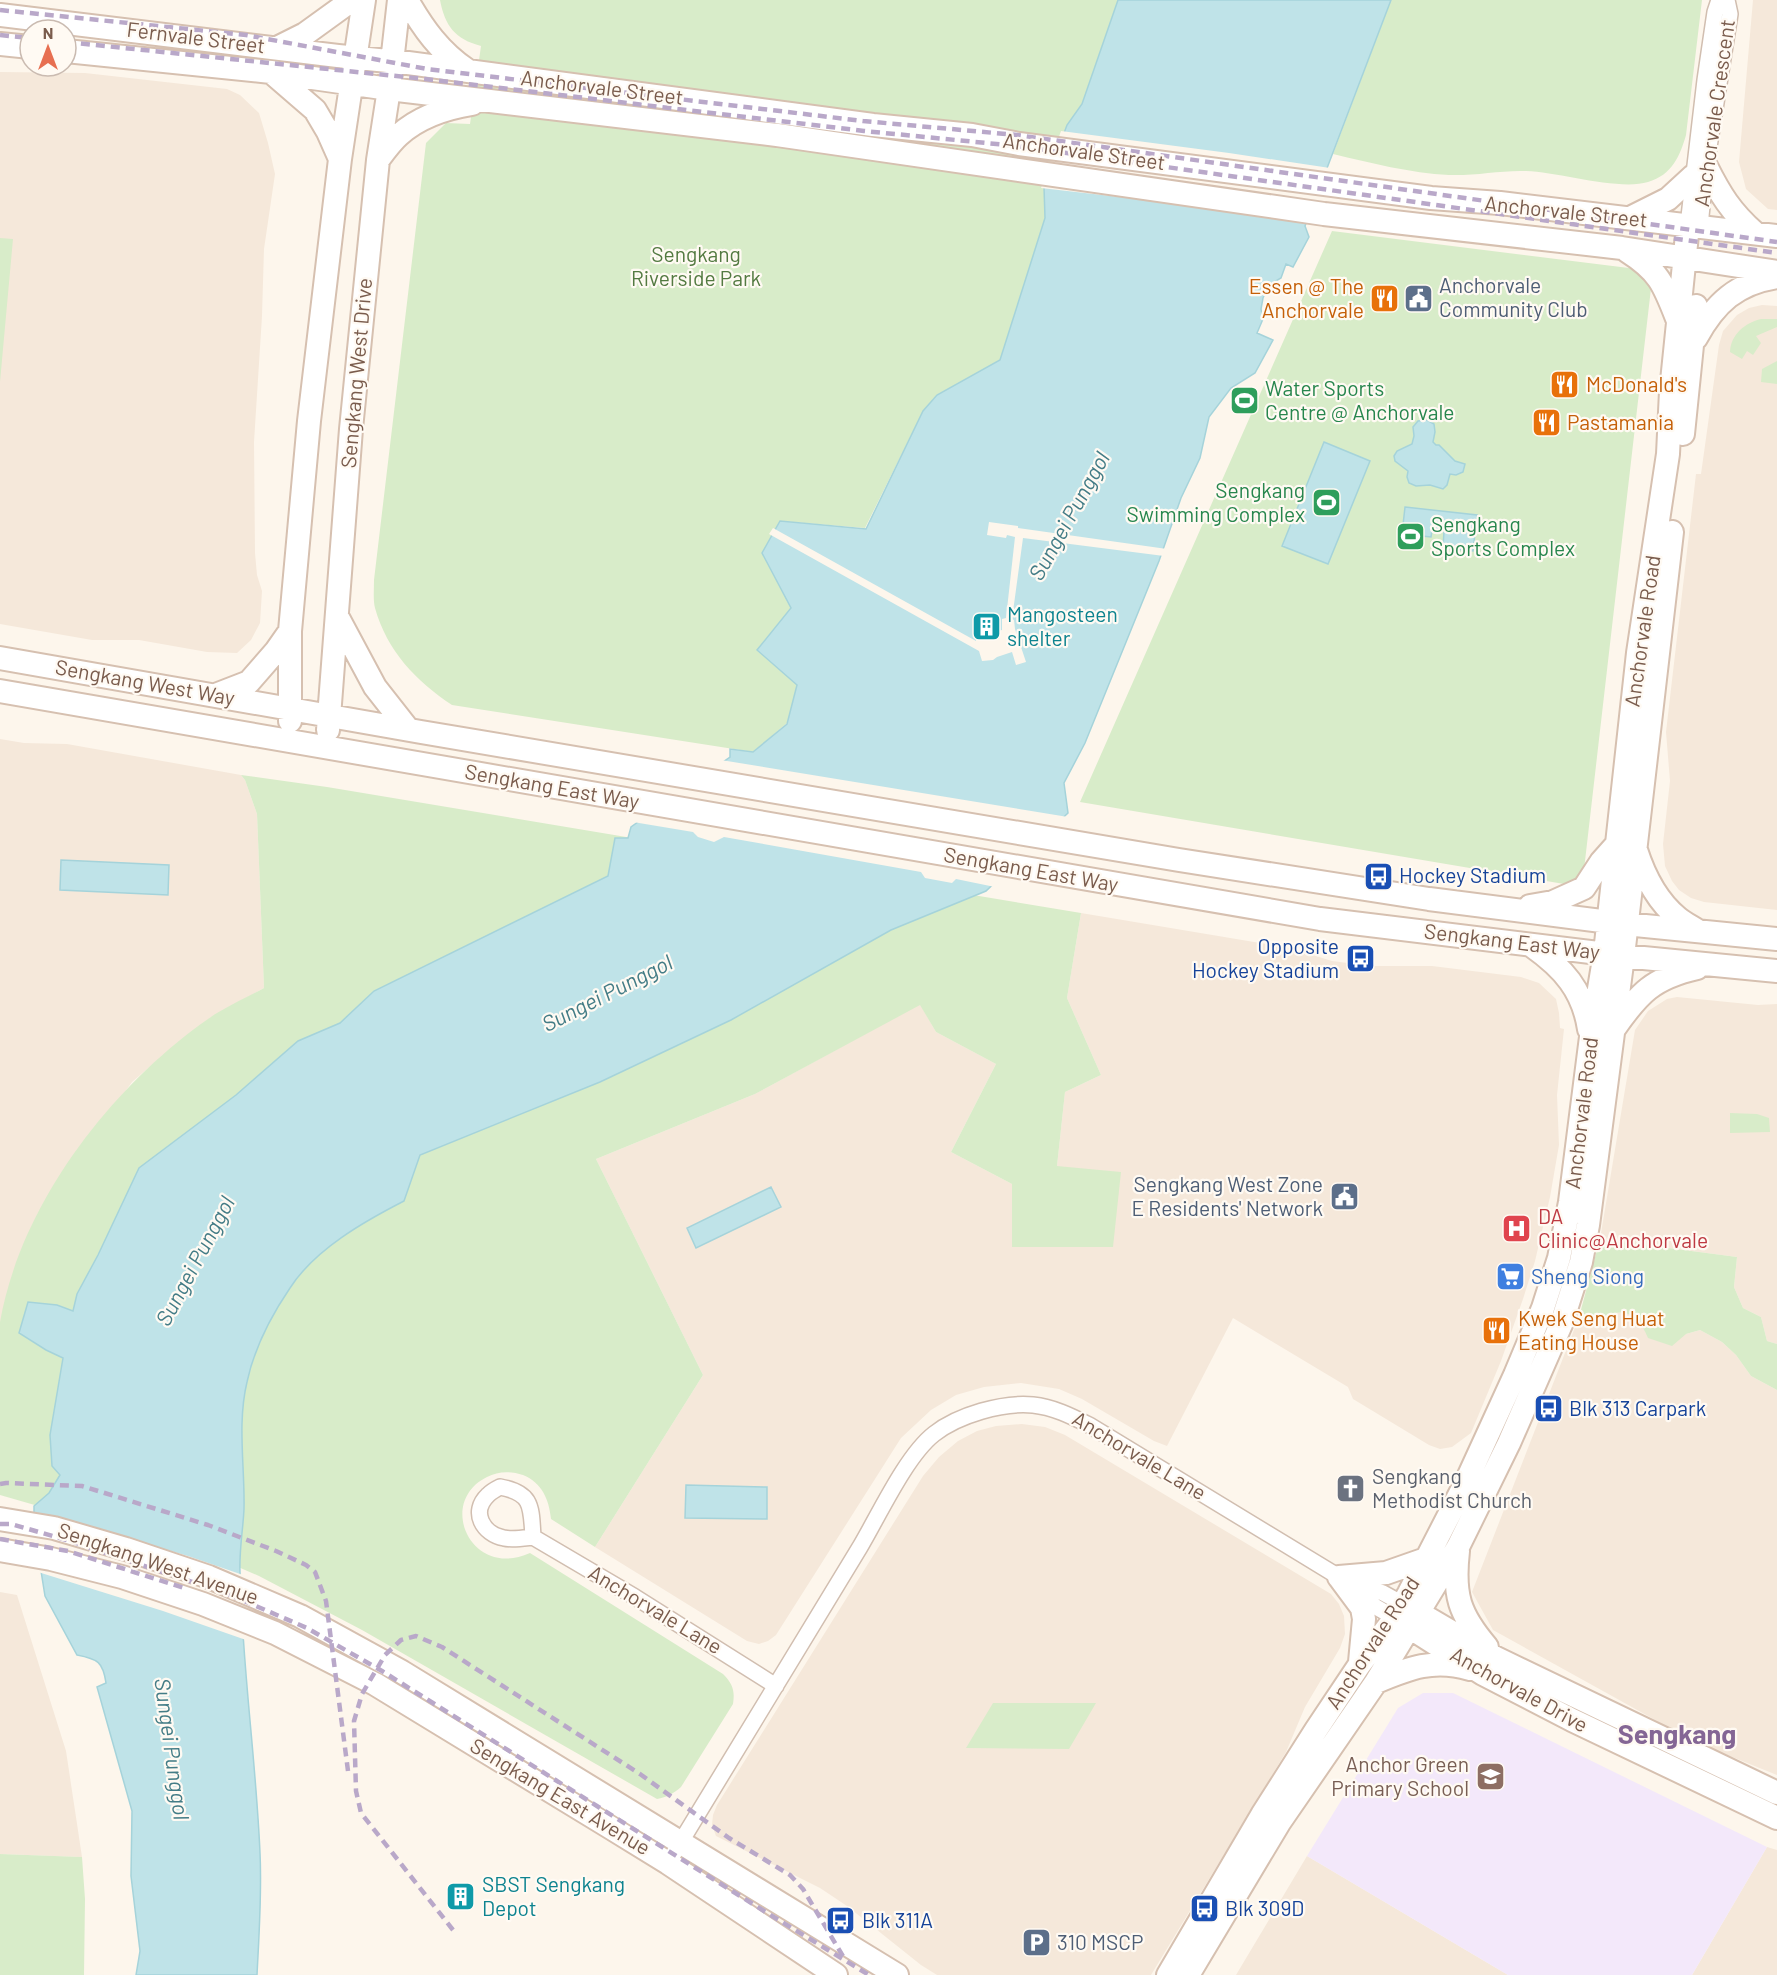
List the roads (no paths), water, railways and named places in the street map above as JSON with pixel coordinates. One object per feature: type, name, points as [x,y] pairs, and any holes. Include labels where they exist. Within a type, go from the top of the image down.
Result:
[{"type":"main road","points":[[277,48],[305,34],[352,0]]},
{"type":"main road","name":"Sengkang West Drive","points":[[290,741],[290,631],[309,421],[340,159],[364,0]]},
{"type":"main road","name":"Sengkang West Drive","points":[[326,747],[352,417],[378,160],[399,0]]},
{"type":"main road","points":[[407,0],[425,31],[451,59],[467,70]]},
{"type":"main road","name":"Fernvale Street","points":[[0,15],[392,62]]},
{"type":"main road","points":[[0,44],[18,46]]},
{"type":"main road","name":"Fernvale Street","points":[[78,52],[271,72],[438,94]]},
{"type":"main road","name":"Anchorvale Street","points":[[392,62],[467,70],[873,125],[972,135],[1019,144],[1431,198],[1500,203],[1766,234]]},
{"type":"main road","points":[[438,94],[441,67]]},
{"type":"main road","points":[[271,72],[315,110],[340,159]]},
{"type":"main road","name":"Anchorvale Street","points":[[438,94],[777,135],[1011,170],[1422,226],[1622,248],[1777,274]]},
{"type":"main road","points":[[378,160],[399,135],[422,120],[448,108],[498,100]]},
{"type":"main road","points":[[1628,219],[1668,200],[1700,171],[1741,221],[1766,234]]},
{"type":"main road","name":"Anchorvale Road","points":[[1168,1975],[1262,1815],[1360,1664],[1407,1615],[1458,1547],[1528,1402],[1562,1322],[1575,1282],[1588,1225],[1613,1031],[1614,955],[1617,923],[1686,334],[1694,226]]},
{"type":"main road","points":[[1622,248],[1646,263],[1655,272],[1686,334],[1725,299],[1746,285],[1777,274]]},
{"type":"main road","points":[[336,615],[375,687],[415,730]]},
{"type":"main road","points":[[216,694],[249,682],[290,631]]},
{"type":"main road","name":"Sengkang West Way","points":[[0,658],[290,708]]},
{"type":"main road","name":"Sengkang West Way","points":[[0,691],[290,741]]},
{"type":"main road","name":"Sengkang East Way","points":[[290,708],[1179,860],[1418,897],[1617,923],[1777,939]]},
{"type":"main road","name":"Sengkang East Way","points":[[290,741],[1320,919],[1614,955],[1777,971]]},
{"type":"main road","points":[[1509,909],[1553,903],[1584,888],[1601,862],[1626,845],[1656,894],[1678,919],[1699,931]]},
{"type":"main road","points":[[1530,945],[1551,959],[1566,974],[1586,1008],[1591,1037]]},
{"type":"main road","name":"Anchorvale Road","points":[[1188,1975],[1279,1823],[1376,1682],[1407,1615],[1426,1559],[1466,1482],[1515,1376],[1543,1308],[1559,1258],[1570,1202],[1591,1037],[1614,955]]},
{"type":"main road","points":[[1613,1031],[1646,989],[1677,973],[1711,964]]},
{"type":"main road","name":"Sengkang West Avenue","points":[[5,1519],[54,1528],[126,1549],[209,1576],[279,1606]]},
{"type":"main road","points":[[1376,1682],[1414,1666],[1490,1666],[1458,1602],[1455,1575],[1458,1547]]},
{"type":"main road","name":"Sengkang West Avenue","points":[[4,1551],[51,1559],[122,1577],[203,1605],[275,1634]]},
{"type":"main road","points":[[1340,1577],[1401,1570],[1426,1559]]},
{"type":"main road","points":[[1340,1577],[1362,1608],[1364,1619],[1360,1664]]},
{"type":"main road","name":"Sengkang East Avenue","points":[[279,1606],[376,1657],[681,1841],[897,1975]]},
{"type":"main road","name":"Anchorvale Drive","points":[[1407,1615],[1572,1720],[1777,1818]]},
{"type":"main road","name":"Sengkang East Avenue","points":[[275,1634],[375,1684],[668,1863],[836,1975]]},
{"type":"main road","name":"Anchorvale Drive","points":[[1490,1666],[1777,1793]]},
{"type":"street","name":"Anchorvale Crescent","points":[[1694,226],[1715,12],[1719,0]]},
{"type":"street","name":"Anchorvale Crescent","points":[[1700,171],[1728,35],[1730,14],[1727,0]]},
{"type":"street","name":"Anchorvale Lane","points":[[668,1863],[913,1456],[934,1433],[965,1417],[997,1407],[1033,1405],[1064,1412],[1340,1577],[1383,1593],[1407,1615]]},
{"type":"street","name":"Anchorvale Lane","points":[[533,1537],[635,1597],[776,1686]]},
{"type":"water","name":"Sungei Punggol","points":[[1118,0],[1391,0],[1305,226],[1309,237],[1293,267],[1286,264],[1281,278],[1269,285],[1263,298],[1261,309],[1263,319],[1257,333],[1273,340],[1255,373],[1231,388],[1209,417],[1200,458],[1181,498],[1159,561],[1085,743],[1064,783],[1068,813],[986,891],[891,930],[731,1020],[600,1082],[420,1155],[404,1201],[342,1237],[300,1274],[276,1310],[259,1345],[247,1382],[242,1414],[244,1509],[240,1572],[243,1642],[260,1853],[257,1975],[136,1975],[140,1951],[131,1876],[132,1811],[97,1687],[106,1683],[105,1676],[101,1666],[95,1660],[77,1655],[45,1596],[34,1527],[34,1506],[49,1493],[60,1475],[52,1466],[50,1435],[63,1358],[19,1333],[28,1302],[57,1305],[73,1311],[77,1294],[139,1168],[236,1095],[298,1041],[340,1023],[374,991],[608,876],[615,838],[628,838],[631,827],[730,757],[730,749],[753,752],[787,724],[797,685],[757,650],[791,608],[762,553],[780,521],[866,529],[923,411],[937,395],[1000,360],[1045,218],[1044,187],[1067,125],[1082,104]]},
{"type":"water","points":[[1427,420],[1434,424],[1433,442],[1455,461],[1465,464],[1463,472],[1456,475],[1450,474],[1447,485],[1443,489],[1409,483],[1408,471],[1395,461],[1394,456],[1397,451],[1412,444],[1413,427],[1418,421]]},
{"type":"water","name":"Sengkang Swimming Complex","points":[[1324,442],[1370,461],[1328,564],[1282,546]]},
{"type":"water","points":[[1405,507],[1477,515],[1473,551],[1443,548],[1444,531],[1432,530],[1431,537],[1402,534]]},
{"type":"water","points":[[61,860],[169,865],[168,895],[60,890]]},
{"type":"water","points":[[771,1187],[781,1207],[696,1248],[687,1228]]},
{"type":"water","points":[[686,1485],[767,1487],[767,1519],[685,1518]]},
{"type":"railway","points":[[0,10],[246,35],[427,69],[863,121],[1017,135],[1777,242]]},
{"type":"railway","points":[[0,35],[18,37]]},
{"type":"railway","points":[[78,43],[425,79],[864,131],[1017,146],[1777,253]]},
{"type":"railway","points":[[0,1484],[82,1486],[208,1525],[276,1551],[306,1565],[315,1572],[326,1601],[348,1771]]},
{"type":"railway","points":[[0,1524],[11,1524],[70,1541],[228,1594],[307,1628],[382,1671],[869,1975]]},
{"type":"railway","points":[[0,1539],[68,1551],[184,1588]]},
{"type":"railway","points":[[453,1930],[361,1813],[356,1791],[354,1721],[362,1694],[385,1655],[401,1640],[416,1636],[442,1647],[640,1774],[729,1838],[790,1875],[803,1889],[844,1958]]},
{"type":"place","name":"Anchorvale Community Club","points":[[1418,298]]},
{"type":"place","name":"Essen @ The Anchorvale","points":[[1385,299]]},
{"type":"place","name":"McDonald's","points":[[1565,385]]},
{"type":"place","name":"Water Sports Centre @ Anchorvale","points":[[1244,401]]},
{"type":"place","name":"Pastamania","points":[[1546,423]]},
{"type":"place","name":"Sengkang Swimming Complex","points":[[1326,503]]},
{"type":"place","name":"Sengkang Sports Complex","points":[[1410,537]]},
{"type":"place","name":"Mangosteen shelter","points":[[986,627]]},
{"type":"place","name":"Hockey Stadium","points":[[1378,876]]},
{"type":"place","name":"Opposite Hockey Stadium","points":[[1360,959]]},
{"type":"place","name":"Sengkang West Zone E Residents' Network","points":[[1344,1197]]},
{"type":"place","name":"DA Clinic@Anchorvale","points":[[1517,1229]]},
{"type":"place","name":"Sheng Siong","points":[[1510,1277]]},
{"type":"place","name":"Kwek Seng Huat Eating House","points":[[1497,1331]]},
{"type":"place","name":"Blk 313 Carpark","points":[[1548,1409]]},
{"type":"place","name":"Sengkang Methodist Church","points":[[1351,1489]]},
{"type":"place","name":"Anchor Green Primary School","points":[[1490,1777]]},
{"type":"place","name":"SBST Sengkang Depot","points":[[461,1897]]},
{"type":"place","name":"Blk 309D","points":[[1204,1909]]},
{"type":"place","name":"Blk 311A","points":[[841,1921]]},
{"type":"place","name":"310 MSCP","points":[[1036,1943]]},
{"type":"district","name":"Sengkang","points":[[1677,1735]]},
{"type":"park label","name":"Sengkang Riverside Park","points":[[696,267]]}]
